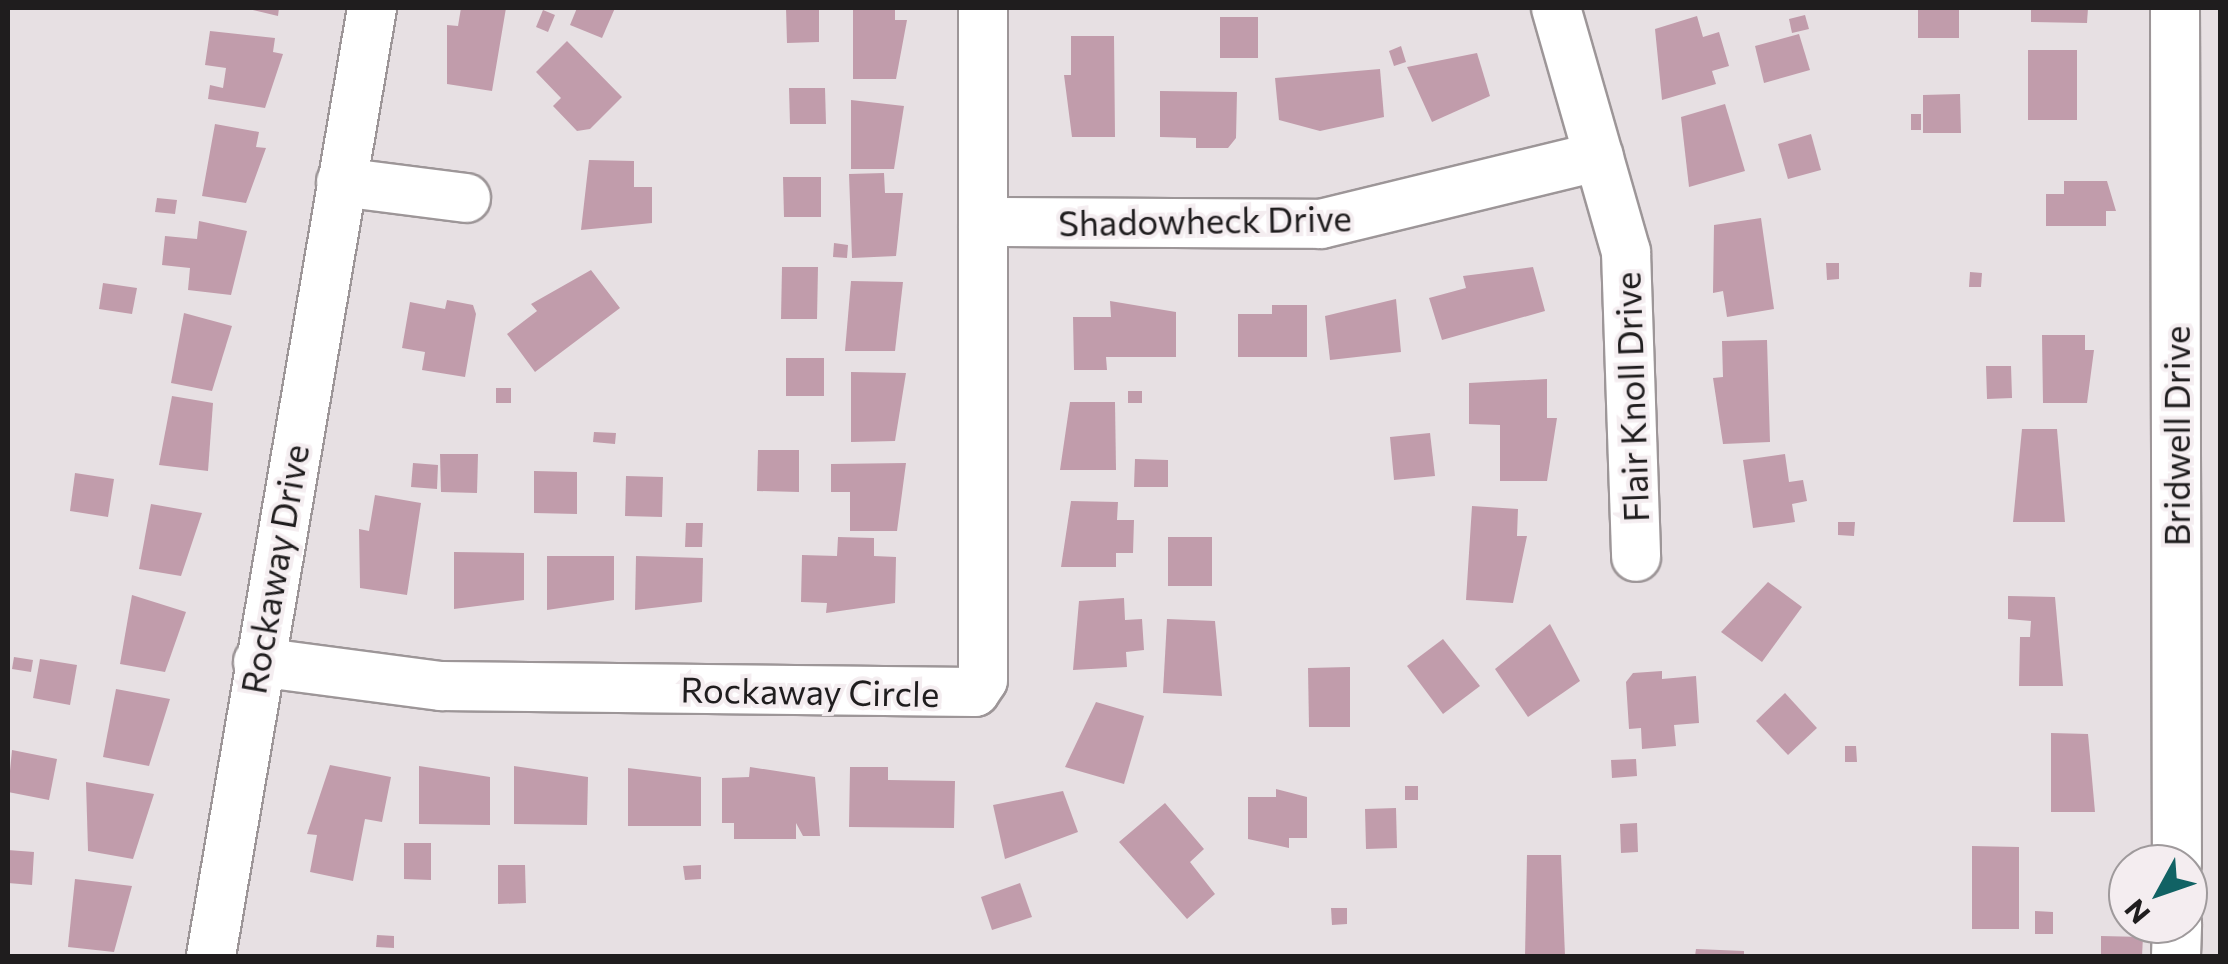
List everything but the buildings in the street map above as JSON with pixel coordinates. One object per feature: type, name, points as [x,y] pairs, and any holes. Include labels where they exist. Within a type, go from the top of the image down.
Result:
[{"type":"street","name":"Rockaway Drive","points":[[211,956],[372,8]]},
{"type":"street","name":"Rockaway Circle","points":[[258,662],[441,686],[975,692],[983,680],[983,8]]},
{"type":"street","name":"Flair Knoll Drive","points":[[1556,8],[1600,156],[1632,304],[1636,556]]},
{"type":"street","name":"Bridwell Drive","points":[[2175,8],[2177,844]]},
{"type":"street","name":"Shadowheck Drive","points":[[984,222],[1321,224],[1600,156]]},
{"type":"street","points":[[341,182],[466,198]]}]
